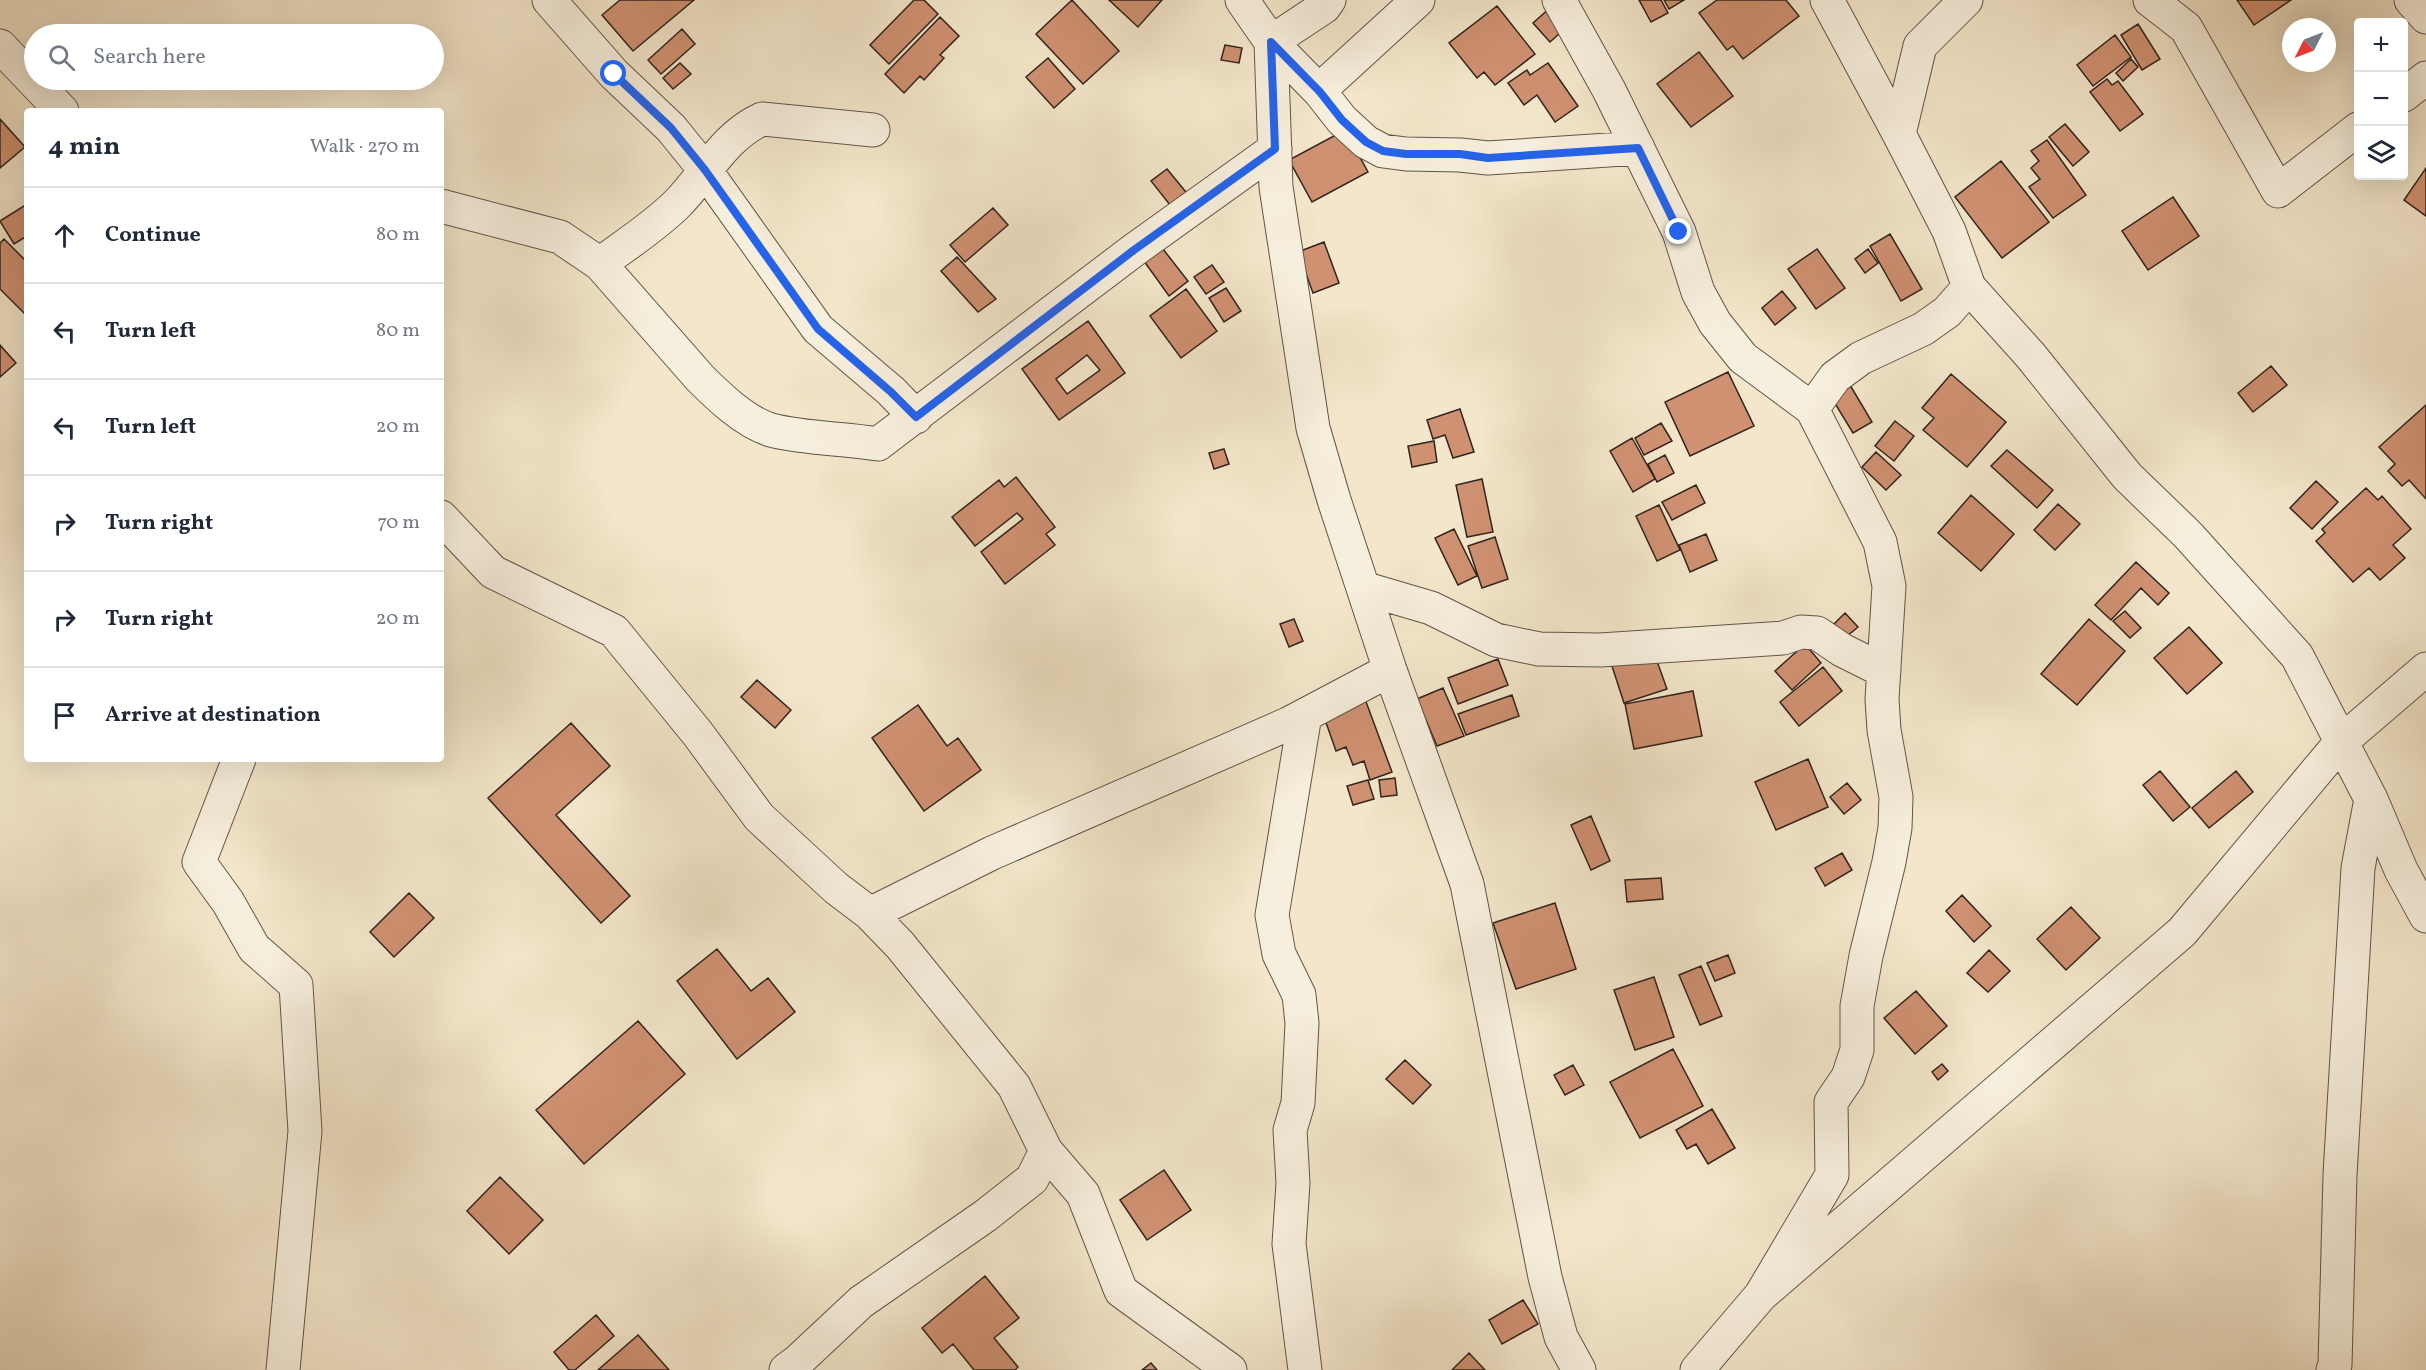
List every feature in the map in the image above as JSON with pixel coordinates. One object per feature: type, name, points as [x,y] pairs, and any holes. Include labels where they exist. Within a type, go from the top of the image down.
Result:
[{"type":"street","points":[[549,0],[614,74],[671,128],[705,170],[818,329],[891,392],[916,417]]},
{"type":"street","points":[[1242,0],[1271,42],[1320,92],[1342,120],[1366,142],[1383,151],[1406,154],[1460,154],[1488,158],[1638,148]]},
{"type":"street","points":[[1271,42],[1324,7],[1329,0]]},
{"type":"street","points":[[1320,92],[1418,0]]},
{"type":"street","points":[[1559,0],[1638,148],[1679,232],[1698,292],[1715,323],[1743,358],[1812,409],[1880,542],[1889,586],[1883,720],[1896,797],[1895,828],[1857,1006],[1857,1050],[1848,1077],[1831,1102],[1832,1175],[1761,1295]]},
{"type":"street","points":[[1827,0],[1949,231],[1969,287],[2031,356],[2127,476],[2188,535],[2297,656],[2371,798],[2401,870],[2426,916]]},
{"type":"street","points":[[1899,134],[1920,46],[1966,0]]},
{"type":"street","points":[[2150,0],[2186,28],[2278,191],[2354,132]]},
{"type":"street","points":[[2411,0],[2426,18]]},
{"type":"street","points":[[1271,42],[1276,187],[1313,428],[1334,500],[1390,670],[1467,884],[1545,1277],[1561,1336],[1579,1370]]},
{"type":"street","points":[[0,46],[24,71]]},
{"type":"street","points":[[2408,91],[2426,78]]},
{"type":"street","points":[[42,90],[59,108]]},
{"type":"street","points":[[600,264],[667,213],[735,136],[750,124],[762,119],[873,130]]},
{"type":"street","points":[[444,207],[560,237],[600,264],[700,378],[717,395],[750,419],[770,429],[878,444],[1134,250],[1275,149]]},
{"type":"street","points":[[1812,409],[1835,377],[1861,358],[1923,328],[1947,312],[1969,287]]},
{"type":"street","points":[[444,520],[493,572],[614,631],[698,734],[759,817],[836,888],[870,914],[900,945],[1014,1086],[1046,1151],[1083,1194],[1121,1291],[1230,1370]]},
{"type":"street","points":[[1363,588],[1431,608],[1496,640],[1539,649],[1600,650],[1784,638],[1810,631],[1884,670]]},
{"type":"street","points":[[1697,1370],[1761,1295],[2182,932],[2342,741],[2426,669]]},
{"type":"street","points":[[870,914],[992,853],[1305,715],[1390,670]]},
{"type":"street","points":[[1305,715],[1272,915],[1279,954],[1299,995],[1302,1023],[1298,1103],[1290,1130],[1293,1183],[1289,1244],[1305,1370]]},
{"type":"street","points":[[238,762],[199,862],[228,902],[254,948],[296,985],[305,1131],[283,1370]]},
{"type":"street","points":[[2333,1370],[2340,1175],[2358,868],[2371,798]]},
{"type":"street","points":[[786,1370],[861,1302],[985,1216],[1032,1179],[1046,1151]]},
{"type":"building","points":[[620,0],[694,0],[633,51],[602,15]]},
{"type":"building","points":[[914,0],[924,0],[938,14],[889,64],[870,45]]},
{"type":"building","points":[[1072,0],[1119,51],[1083,84],[1036,34]]},
{"type":"building","points":[[1109,0],[1162,0],[1138,27]]},
{"type":"building","points":[[1639,0],[1661,0],[1668,13],[1651,22]]},
{"type":"building","points":[[1664,0],[1684,0],[1669,9]]},
{"type":"building","points":[[1717,0],[1786,0],[1799,16],[1743,59],[1733,46],[1727,50],[1699,13]]},
{"type":"building","points":[[2237,0],[2291,0],[2254,25]]},
{"type":"building","points":[[1497,6],[1535,54],[1495,85],[1484,72],[1477,78],[1449,43]]},
{"type":"building","points":[[1552,6],[1569,25],[1550,42],[1533,23]]},
{"type":"building","points":[[940,17],[959,36],[940,55],[944,58],[924,80],[920,76],[904,93],[885,74]]},
{"type":"building","points":[[2138,24],[2160,59],[2142,70],[2121,35]]},
{"type":"building","points":[[682,29],[695,44],[661,74],[648,60]]},
{"type":"building","points":[[2115,35],[2131,57],[2093,86],[2077,65]]},
{"type":"building","points":[[1225,45],[1242,48],[1239,63],[1221,60]]},
{"type":"building","points":[[1699,52],[1733,96],[1691,127],[1657,84]]},
{"type":"building","points":[[1048,58],[1075,89],[1054,108],[1026,77]]},
{"type":"building","points":[[2131,59],[2138,67],[2123,81],[2116,73]]},
{"type":"building","points":[[680,63],[691,74],[673,89],[663,78]]},
{"type":"building","points":[[1548,63],[1578,106],[1555,122],[1537,95],[1524,105],[1508,83],[1527,70],[1530,75]]},
{"type":"building","points":[[2107,79],[2112,85],[2118,81],[2143,114],[2120,131],[2090,92]]},
{"type":"building","points":[[0,119],[24,148],[0,168]]},
{"type":"building","points":[[2065,124],[2089,152],[2073,166],[2049,137]]},
{"type":"building","points":[[1345,130],[1368,172],[1312,202],[1289,160]]},
{"type":"building","points":[[2047,140],[2086,195],[2053,218],[2029,187],[2040,179],[2031,168],[2039,161],[2031,151]]},
{"type":"building","points":[[2001,161],[2049,222],[2002,258],[1955,197]]},
{"type":"building","points":[[2426,168],[2426,216],[2404,200]]},
{"type":"building","points":[[1167,169],[1190,197],[1174,210],[1151,181]]},
{"type":"building","points":[[2173,197],[2199,236],[2148,270],[2122,231]]},
{"type":"building","points":[[24,206],[24,238],[14,244],[0,221]]},
{"type":"building","points":[[993,208],[1008,225],[965,262],[950,245]]},
{"type":"building","points":[[1890,234],[1922,289],[1901,301],[1870,246]]},
{"type":"building","points":[[4,239],[24,259],[24,313],[0,289],[0,243]]},
{"type":"building","points":[[1324,242],[1339,283],[1313,293],[1298,252]]},
{"type":"building","points":[[1159,244],[1188,281],[1169,296],[1141,257]]},
{"type":"building","points":[[1817,249],[1845,288],[1816,309],[1788,269]]},
{"type":"building","points":[[1868,249],[1878,263],[1865,273],[1855,259]]},
{"type":"building","points":[[957,257],[996,299],[978,312],[941,271]]},
{"type":"building","points":[[1212,265],[1224,282],[1206,294],[1194,277]]},
{"type":"building","points":[[1226,288],[1241,311],[1224,322],[1209,298]]},
{"type":"building","points":[[1186,289],[1217,331],[1181,358],[1150,316]]},
{"type":"building","points":[[1782,291],[1796,308],[1775,325],[1762,308]]},
{"type":"building","points":[[1088,321],[1125,373],[1059,420],[1022,369]],"holes":[[[1087,355],[1100,370],[1067,394],[1056,379]]]},
{"type":"building","points":[[0,345],[16,363],[0,377]]},
{"type":"building","points":[[2271,366],[2287,385],[2253,412],[2238,393]]},
{"type":"building","points":[[1728,372],[1754,426],[1690,456],[1665,402]]},
{"type":"building","points":[[1951,374],[2006,422],[1967,467],[1923,430],[1934,418],[1922,408]]},
{"type":"building","points":[[1847,380],[1872,422],[1853,433],[1828,392]]},
{"type":"building","points":[[2426,405],[2426,499],[2409,480],[2402,486],[2388,471],[2395,464],[2379,447]]},
{"type":"building","points":[[1460,409],[1474,452],[1453,458],[1445,435],[1433,439],[1427,420]]},
{"type":"building","points":[[1895,421],[1914,436],[1894,461],[1875,446]]},
{"type":"building","points":[[1661,423],[1672,441],[1644,455],[1635,438]]},
{"type":"building","points":[[1632,438],[1655,479],[1633,492],[1610,451]]},
{"type":"building","points":[[1434,441],[1437,462],[1412,467],[1408,446]]},
{"type":"building","points":[[1224,449],[1229,464],[1214,469],[1209,453]]},
{"type":"building","points":[[2007,450],[2053,490],[2037,508],[1991,466]]},
{"type":"building","points":[[1876,452],[1901,475],[1886,490],[1862,467]]},
{"type":"building","points":[[1665,455],[1674,473],[1657,482],[1648,464]]},
{"type":"building","points":[[1016,477],[1055,527],[1046,534],[1055,545],[1005,584],[981,552],[1023,519],[1017,513],[975,546],[952,517],[999,480],[1004,487]]},
{"type":"building","points":[[1482,479],[1493,532],[1467,537],[1456,485]]},
{"type":"building","points":[[2316,481],[2338,502],[2312,529],[2290,508]]},
{"type":"building","points":[[1696,485],[1705,503],[1672,520],[1662,502]]},
{"type":"building","points":[[2366,488],[2378,500],[2382,496],[2411,529],[2393,545],[2405,558],[2380,580],[2369,568],[2353,582],[2316,541],[2325,533],[2322,529]]},
{"type":"building","points":[[1971,495],[2014,534],[1981,571],[1938,533]]},
{"type":"building","points":[[2058,504],[2080,524],[2055,550],[2034,530]]},
{"type":"building","points":[[1659,505],[1680,550],[1657,561],[1636,516]]},
{"type":"building","points":[[1454,529],[1477,576],[1458,585],[1435,538]]},
{"type":"building","points":[[1706,534],[1717,560],[1690,572],[1679,545]]},
{"type":"building","points":[[1495,537],[1508,579],[1482,588],[1468,546]]},
{"type":"building","points":[[2136,562],[2169,593],[2158,605],[2141,588],[2111,620],[2095,605]]},
{"type":"building","points":[[2125,611],[2141,628],[2130,638],[2113,621]]},
{"type":"building","points":[[1845,613],[1858,627],[1846,637],[1834,624]]},
{"type":"building","points":[[1294,619],[1303,641],[1289,647],[1280,624]]},
{"type":"building","points":[[2089,619],[2125,651],[2077,705],[2041,674]]},
{"type":"building","points":[[2189,627],[2222,663],[2187,694],[2154,658]]},
{"type":"building","points":[[1805,644],[1821,663],[1792,690],[1775,671]]},
{"type":"building","points":[[1653,650],[1667,689],[1624,703],[1611,663]]},
{"type":"building","points":[[1498,659],[1508,685],[1458,704],[1448,678]]},
{"type":"building","points":[[1823,667],[1842,691],[1799,726],[1780,702]]},
{"type":"building","points":[[757,680],[791,710],[775,728],[741,697]]},
{"type":"building","points":[[1443,688],[1464,736],[1437,746],[1417,699]]},
{"type":"building","points":[[1693,691],[1702,736],[1634,749],[1625,704]]},
{"type":"building","points":[[1512,695],[1519,716],[1466,735],[1458,714]]},
{"type":"building","points":[[1365,699],[1392,772],[1370,780],[1364,761],[1353,765],[1346,747],[1336,751],[1323,714]]},
{"type":"building","points":[[918,705],[947,746],[958,738],[981,770],[924,811],[872,738]]},
{"type":"building","points":[[571,723],[610,766],[556,815],[630,896],[601,923],[488,798]]},
{"type":"building","points":[[1808,759],[1828,807],[1776,830],[1755,782]]},
{"type":"building","points":[[2160,771],[2190,807],[2173,821],[2143,785]]},
{"type":"building","points":[[2236,771],[2253,792],[2209,828],[2192,808]]},
{"type":"building","points":[[1395,778],[1397,795],[1381,797],[1379,780]]},
{"type":"building","points":[[1368,780],[1374,799],[1353,805],[1347,786]]},
{"type":"building","points":[[1847,783],[1861,800],[1844,814],[1830,797]]},
{"type":"building","points":[[1591,816],[1610,861],[1591,870],[1571,825]]},
{"type":"building","points":[[1842,853],[1852,870],[1825,886],[1815,868]]},
{"type":"building","points":[[1661,878],[1663,899],[1627,902],[1625,880]]},
{"type":"building","points":[[409,893],[434,918],[394,957],[370,932]]},
{"type":"building","points":[[1962,895],[1991,926],[1974,942],[1946,911]]},
{"type":"building","points":[[1555,903],[1576,969],[1516,989],[1493,923]]},
{"type":"building","points":[[2071,907],[2100,938],[2066,970],[2037,939]]},
{"type":"building","points":[[717,949],[751,991],[768,978],[795,1012],[737,1059],[677,981]]},
{"type":"building","points":[[1989,950],[2010,971],[1988,992],[1967,973]]},
{"type":"building","points":[[1728,955],[1735,973],[1715,981],[1707,963]]},
{"type":"building","points":[[1701,966],[1722,1016],[1700,1025],[1679,975]]},
{"type":"building","points":[[1654,977],[1674,1037],[1635,1050],[1614,990]]},
{"type":"building","points":[[1916,991],[1947,1026],[1915,1054],[1884,1018]]},
{"type":"building","points":[[638,1021],[685,1074],[584,1164],[536,1110]]},
{"type":"building","points":[[1673,1049],[1703,1106],[1640,1138],[1610,1082]]},
{"type":"building","points":[[1405,1060],[1431,1085],[1413,1104],[1386,1079]]},
{"type":"building","points":[[1942,1064],[1948,1071],[1938,1080],[1932,1072]]},
{"type":"building","points":[[1573,1065],[1584,1085],[1565,1095],[1554,1075]]},
{"type":"building","points":[[1712,1109],[1735,1148],[1708,1164],[1696,1144],[1687,1149],[1676,1130]]},
{"type":"building","points":[[1164,1170],[1191,1210],[1147,1240],[1120,1200]]},
{"type":"building","points":[[500,1177],[543,1220],[509,1254],[467,1211]]},
{"type":"building","points":[[985,1276],[1019,1318],[994,1338],[1018,1367],[1015,1370],[974,1370],[953,1344],[942,1353],[922,1328]]},
{"type":"building","points":[[1523,1300],[1538,1324],[1502,1344],[1489,1320]]},
{"type":"building","points":[[596,1315],[614,1336],[575,1370],[569,1370],[554,1352]]},
{"type":"building","points":[[638,1335],[669,1370],[598,1370]]},
{"type":"building","points":[[1469,1353],[1485,1370],[1452,1370]]},
{"type":"building","points":[[1151,1363],[1157,1370],[1142,1370]]},
{"type":"route","points":[[614,74],[671,128],[705,170],[818,329],[891,392],[916,417],[1134,250],[1275,149],[1271,42],[1320,92],[1342,120],[1366,142],[1383,151],[1406,154],[1460,154],[1488,158],[1638,148],[1679,232]]}]
